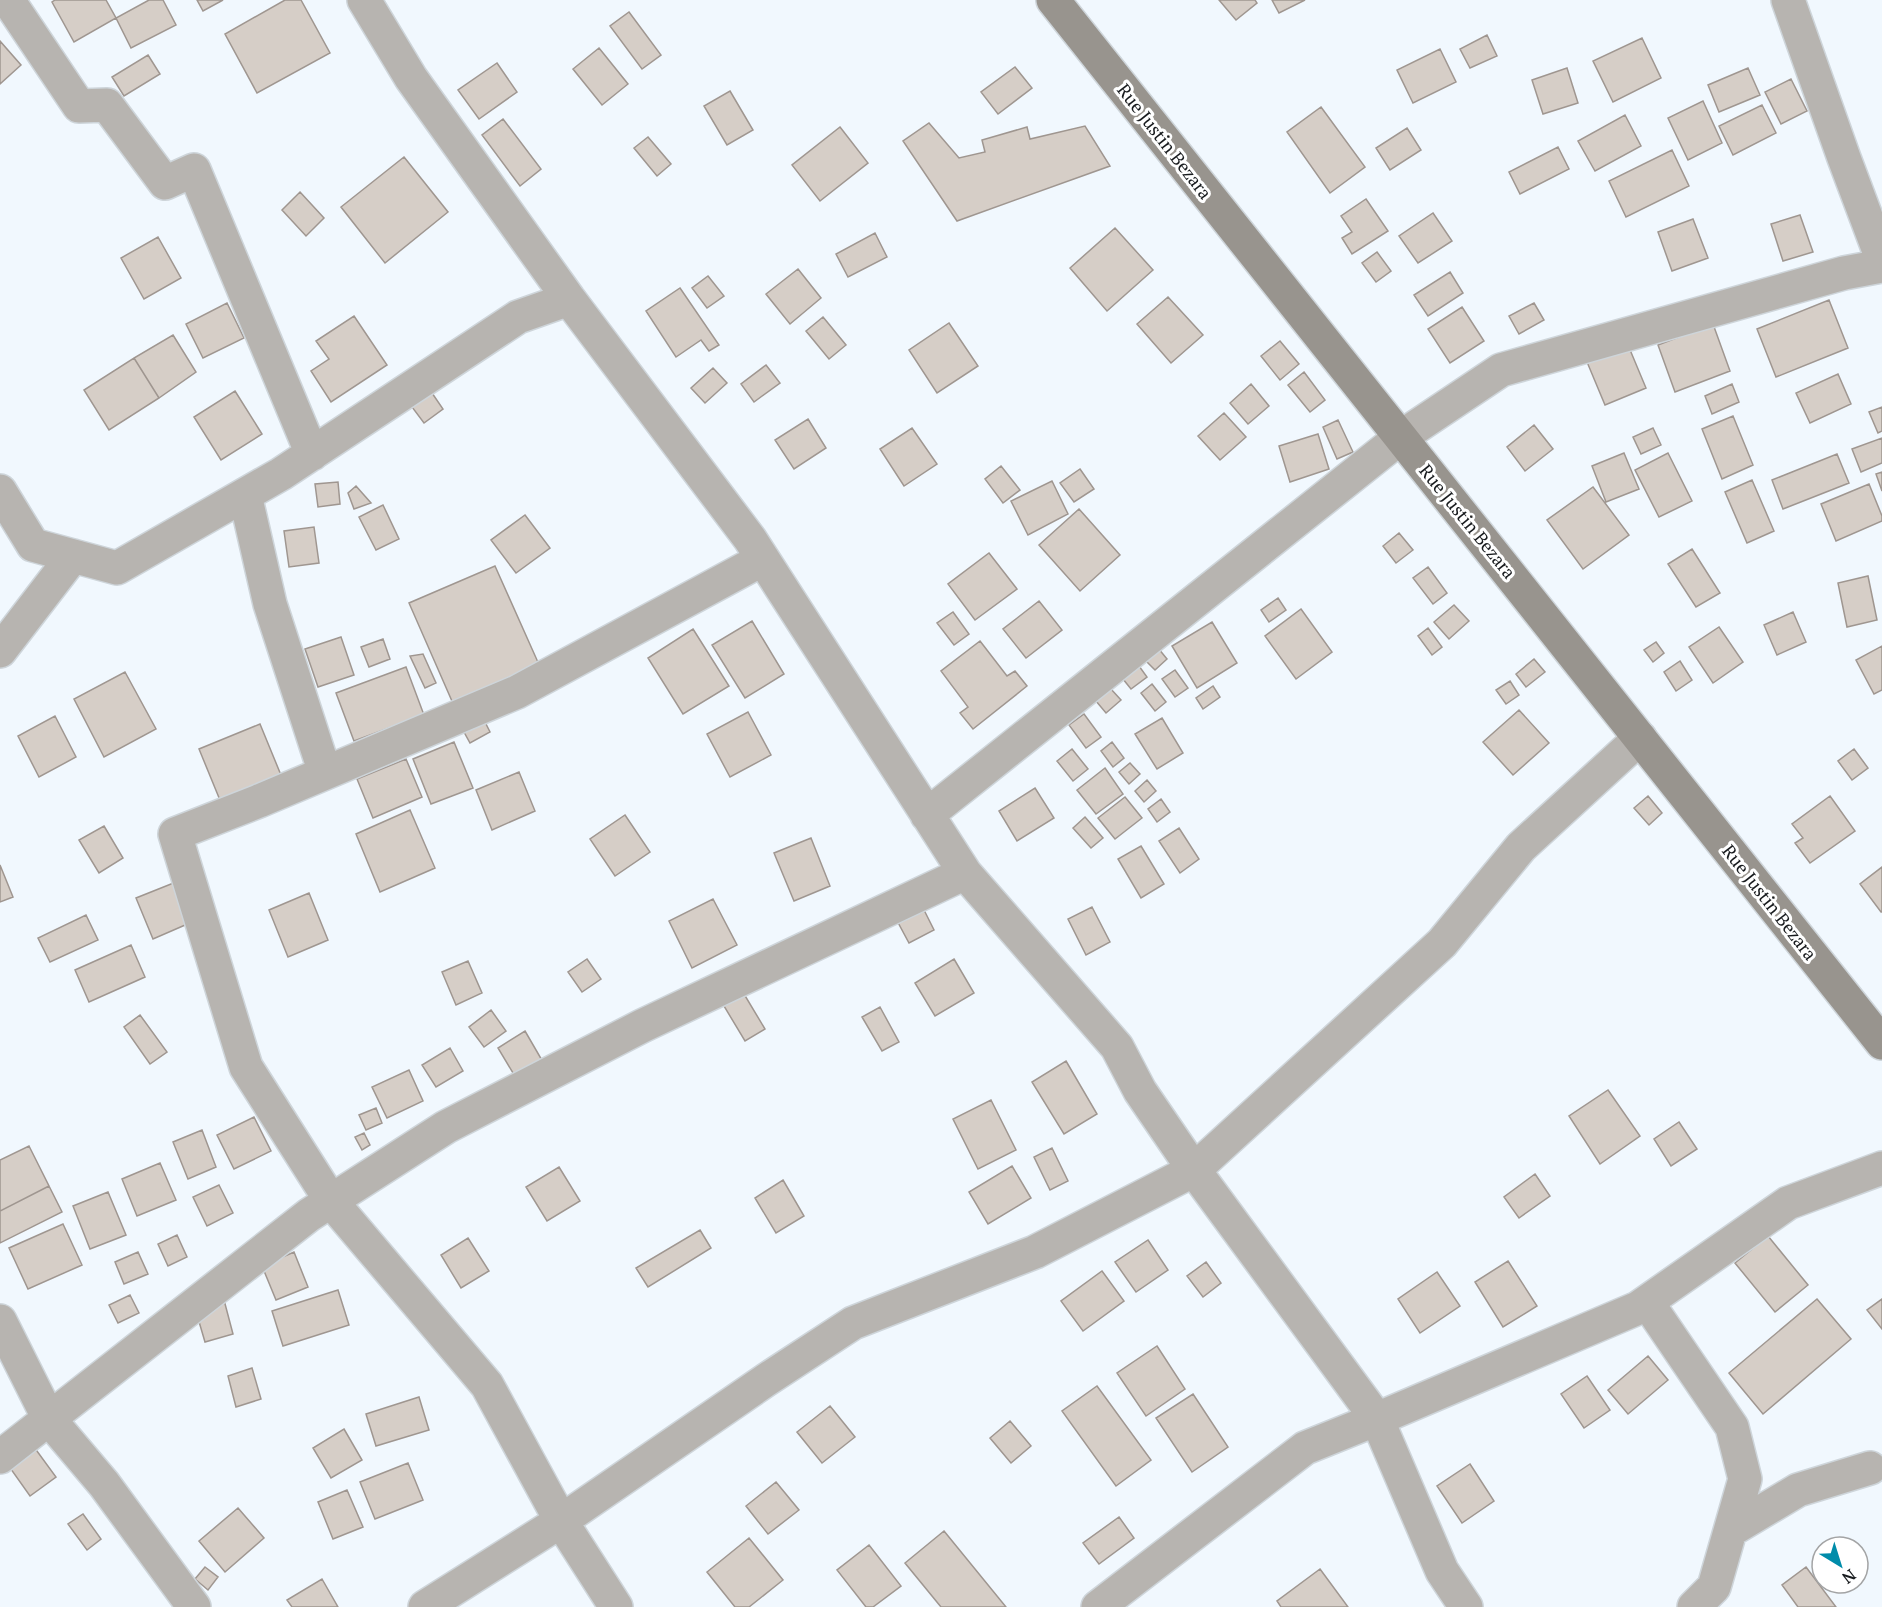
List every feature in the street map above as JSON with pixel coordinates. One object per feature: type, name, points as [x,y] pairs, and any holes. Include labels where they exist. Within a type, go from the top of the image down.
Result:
[{"type":"street","points":[[8,0],[79,106],[107,105],[165,183],[194,170],[312,453]]},
{"type":"street","points":[[364,0],[411,78],[569,299],[763,559],[965,873],[1117,1047],[1140,1091],[1194,1170],[1377,1419],[1442,1571],[1466,1607]]},
{"type":"street","name":"Rue Justin Bezara","points":[[1053,0],[1882,1043]]},
{"type":"street","points":[[1788,0],[1882,259]]},
{"type":"street","points":[[927,815],[1401,437],[1501,370],[1844,273],[1882,266]]},
{"type":"street","points":[[0,491],[33,545],[117,568],[245,495],[518,317],[569,299]]},
{"type":"street","points":[[245,495],[270,604],[325,773]]},
{"type":"street","points":[[0,651],[73,556]]},
{"type":"street","points":[[616,1607],[561,1521],[487,1385],[332,1201],[246,1067],[175,834],[518,692],[763,559]]},
{"type":"street","points":[[424,1607],[561,1521],[766,1380],[854,1323],[1035,1252],[1194,1170],[1442,944],[1521,848],[1640,738]]},
{"type":"street","points":[[0,1457],[309,1215],[446,1127],[642,1026],[965,873]]},
{"type":"street","points":[[1098,1607],[1305,1448],[1638,1308],[1788,1203],[1882,1168]]},
{"type":"street","points":[[1647,1302],[1732,1427],[1745,1479],[1714,1587],[1694,1607]]},
{"type":"street","points":[[0,1321],[49,1419],[104,1484],[194,1607]]},
{"type":"street","points":[[1731,1530],[1798,1490],[1870,1468]]},
{"type":"building","points":[[55,0],[106,0],[116,18],[74,42],[52,2]]},
{"type":"building","points":[[149,0],[163,0],[176,25],[131,48],[116,18]]},
{"type":"building","points":[[197,0],[223,0],[203,11]]},
{"type":"building","points":[[285,0],[301,0],[330,53],[257,93],[225,34]]},
{"type":"building","points":[[1219,0],[1255,0],[1257,3],[1236,20]]},
{"type":"building","points":[[1272,0],[1305,0],[1279,13]]},
{"type":"building","points":[[629,12],[661,55],[642,69],[610,26]]},
{"type":"building","points":[[1487,35],[1497,56],[1470,68],[1460,49]]},
{"type":"building","points":[[1642,38],[1661,78],[1613,102],[1593,61]]},
{"type":"building","points":[[0,41],[21,65],[0,84]]},
{"type":"building","points":[[599,48],[628,84],[602,105],[573,69]]},
{"type":"building","points":[[1440,49],[1456,82],[1413,103],[1397,70]]},
{"type":"building","points":[[148,55],[160,74],[124,96],[112,77]]},
{"type":"building","points":[[497,63],[517,92],[479,119],[458,90]]},
{"type":"building","points":[[1015,67],[1032,88],[998,114],[981,92]]},
{"type":"building","points":[[1567,68],[1578,103],[1543,114],[1532,80]]},
{"type":"building","points":[[1748,68],[1760,95],[1719,112],[1708,85]]},
{"type":"building","points":[[1791,79],[1807,111],[1781,124],[1765,92]]},
{"type":"building","points":[[730,91],[753,130],[727,145],[704,106]]},
{"type":"building","points":[[1703,101],[1722,143],[1688,160],[1668,118]]},
{"type":"building","points":[[1762,105],[1776,133],[1733,155],[1719,126]]},
{"type":"building","points":[[1321,107],[1365,167],[1330,193],[1287,132]]},
{"type":"building","points":[[1625,115],[1641,146],[1595,171],[1578,141]]},
{"type":"building","points":[[503,119],[541,169],[520,186],[482,135]]},
{"type":"building","points":[[929,123],[959,158],[985,152],[982,140],[1027,127],[1030,139],[1085,126],[1110,166],[957,221],[903,141]]},
{"type":"building","points":[[840,127],[868,163],[820,201],[792,165]]},
{"type":"building","points":[[1407,128],[1421,150],[1390,170],[1376,148]]},
{"type":"building","points":[[648,137],[671,164],[657,176],[634,148]]},
{"type":"building","points":[[1558,147],[1569,169],[1520,194],[1509,172]]},
{"type":"building","points":[[1672,150],[1689,186],[1626,217],[1609,181]]},
{"type":"building","points":[[404,157],[448,212],[385,263],[341,207]]},
{"type":"building","points":[[300,192],[324,218],[306,236],[282,210]]},
{"type":"building","points":[[1366,199],[1388,231],[1352,254],[1342,238],[1352,232],[1341,216]]},
{"type":"building","points":[[1433,213],[1452,241],[1418,263],[1399,236]]},
{"type":"building","points":[[1800,215],[1813,252],[1783,261],[1771,224]]},
{"type":"building","points":[[1693,219],[1708,258],[1672,271],[1658,232]]},
{"type":"building","points":[[1115,228],[1153,270],[1107,311],[1070,268]]},
{"type":"building","points":[[875,233],[887,257],[848,277],[836,254]]},
{"type":"building","points":[[158,237],[181,278],[144,299],[121,258]]},
{"type":"building","points":[[1377,252],[1391,271],[1376,282],[1362,263]]},
{"type":"building","points":[[798,269],[821,298],[790,324],[766,294]]},
{"type":"building","points":[[1450,272],[1463,293],[1428,316],[1414,295]]},
{"type":"building","points":[[708,276],[724,296],[707,308],[692,288]]},
{"type":"building","points":[[680,288],[719,345],[709,351],[701,340],[676,357],[646,311]]},
{"type":"building","points":[[1168,297],[1203,335],[1171,363],[1137,324]]},
{"type":"building","points":[[1829,300],[1848,348],[1776,377],[1757,329]]},
{"type":"building","points":[[227,303],[244,338],[203,358],[186,324]]},
{"type":"building","points":[[1534,303],[1544,320],[1519,334],[1509,316]]},
{"type":"building","points":[[1462,307],[1484,341],[1450,363],[1428,329]]},
{"type":"building","points":[[354,316],[387,365],[331,402],[311,371],[329,359],[316,341]]},
{"type":"building","points":[[823,317],[846,345],[829,359],[806,331]]},
{"type":"building","points":[[949,323],[978,366],[937,393],[909,350]]},
{"type":"building","points":[[1713,324],[1730,371],[1675,392],[1658,345]]},
{"type":"building","points":[[173,335],[196,372],[159,398],[134,358]]},
{"type":"building","points":[[1280,341],[1299,364],[1280,380],[1261,356]]},
{"type":"building","points":[[1628,345],[1646,388],[1605,405],[1587,362]]},
{"type":"building","points":[[134,358],[159,398],[109,430],[84,390]]},
{"type":"building","points":[[766,365],[780,383],[754,402],[741,384]]},
{"type":"building","points":[[713,368],[727,383],[705,403],[691,388]]},
{"type":"building","points":[[1304,372],[1325,400],[1310,412],[1288,385]]},
{"type":"building","points":[[1838,374],[1851,404],[1810,423],[1796,393]]},
{"type":"building","points":[[1251,384],[1269,406],[1248,424],[1230,403]]},
{"type":"building","points":[[1732,384],[1739,402],[1712,414],[1705,396]]},
{"type":"building","points":[[235,391],[262,434],[221,460],[194,417]]},
{"type":"building","points":[[432,393],[443,409],[424,423],[412,407]]},
{"type":"building","points":[[1882,407],[1882,431],[1878,433],[1869,412]]},
{"type":"building","points":[[1224,413],[1246,437],[1220,460],[1198,436]]},
{"type":"building","points":[[1733,416],[1753,465],[1722,479],[1702,429]]},
{"type":"building","points":[[808,419],[826,448],[794,469],[775,440]]},
{"type":"building","points":[[1338,420],[1353,452],[1337,459],[1323,427]]},
{"type":"building","points":[[1534,425],[1553,449],[1525,471],[1507,447]]},
{"type":"building","points":[[912,428],[937,464],[904,486],[880,449]]},
{"type":"building","points":[[1653,428],[1661,445],[1641,454],[1633,437]]},
{"type":"building","points":[[1318,434],[1329,469],[1290,482],[1279,446]]},
{"type":"building","points":[[1882,438],[1882,463],[1861,472],[1852,449]]},
{"type":"building","points":[[1624,453],[1639,489],[1606,502],[1592,466]]},
{"type":"building","points":[[1668,453],[1692,501],[1659,517],[1635,470]]},
{"type":"building","points":[[1837,454],[1849,483],[1783,509],[1772,480]]},
{"type":"building","points":[[1001,466],[1020,490],[1003,503],[985,479]]},
{"type":"building","points":[[1080,469],[1094,489],[1074,502],[1060,483]]},
{"type":"building","points":[[1882,472],[1882,491],[1876,474]]},
{"type":"building","points":[[1752,480],[1774,531],[1747,543],[1725,492]]},
{"type":"building","points":[[1052,481],[1068,514],[1028,535],[1011,501]]},
{"type":"building","points":[[338,482],[340,504],[318,507],[315,484]]},
{"type":"building","points":[[1869,484],[1882,521],[1836,541],[1821,504]]},
{"type":"building","points":[[356,486],[371,503],[354,509],[348,493]]},
{"type":"building","points":[[1593,487],[1629,535],[1583,569],[1547,520]]},
{"type":"building","points":[[383,505],[399,539],[376,550],[359,517]]},
{"type":"building","points":[[1079,509],[1120,555],[1080,591],[1039,545]]},
{"type":"building","points":[[525,515],[550,548],[516,573],[491,540]]},
{"type":"building","points":[[314,527],[319,563],[289,567],[284,531]]},
{"type":"building","points":[[1399,533],[1413,550],[1396,563],[1383,546]]},
{"type":"building","points":[[1692,549],[1720,593],[1696,607],[1668,564]]},
{"type":"building","points":[[989,553],[1017,589],[975,620],[948,584]]},
{"type":"building","points":[[495,566],[541,669],[455,708],[409,603]]},
{"type":"building","points":[[1428,567],[1447,593],[1433,604],[1413,578]]},
{"type":"building","points":[[1868,576],[1877,620],[1847,627],[1838,583]]},
{"type":"building","points":[[1278,598],[1286,610],[1269,622],[1261,610]]},
{"type":"building","points":[[1039,601],[1062,630],[1026,658],[1003,629]]},
{"type":"building","points":[[1454,605],[1469,621],[1449,639],[1434,622]]},
{"type":"building","points":[[1301,609],[1332,652],[1296,679],[1265,636]]},
{"type":"building","points":[[953,612],[969,634],[954,645],[937,623]]},
{"type":"building","points":[[1793,612],[1806,642],[1777,655],[1764,625]]},
{"type":"building","points":[[752,621],[784,674],[745,698],[712,645]]},
{"type":"building","points":[[1212,622],[1237,663],[1197,688],[1172,646]]},
{"type":"building","points":[[1719,627],[1743,662],[1713,683],[1689,647]]},
{"type":"building","points":[[1428,628],[1442,647],[1432,655],[1418,636]]},
{"type":"building","points":[[693,629],[729,686],[683,714],[648,658]]},
{"type":"building","points":[[341,637],[354,675],[318,687],[305,649]]},
{"type":"building","points":[[383,639],[390,659],[369,667],[361,647]]},
{"type":"building","points":[[980,641],[1007,676],[1015,671],[1027,686],[973,729],[960,713],[968,707],[941,671]]},
{"type":"building","points":[[1656,642],[1664,653],[1653,662],[1644,650]]},
{"type":"building","points":[[1882,646],[1882,690],[1874,694],[1856,660]]},
{"type":"building","points":[[1158,648],[1167,659],[1155,670],[1145,660]]},
{"type":"building","points":[[423,654],[436,683],[425,688],[410,656]]},
{"type":"building","points":[[1534,659],[1545,672],[1526,687],[1516,674]]},
{"type":"building","points":[[1680,661],[1692,680],[1676,691],[1664,672]]},
{"type":"building","points":[[1139,666],[1147,677],[1131,689],[1123,679]]},
{"type":"building","points":[[406,667],[424,715],[354,741],[336,693]]},
{"type":"building","points":[[1175,670],[1188,688],[1175,697],[1162,679]]},
{"type":"building","points":[[125,672],[156,729],[104,757],[74,699]]},
{"type":"building","points":[[1510,681],[1519,695],[1506,704],[1496,690]]},
{"type":"building","points":[[1152,684],[1166,702],[1155,711],[1141,693]]},
{"type":"building","points":[[1213,686],[1220,697],[1203,709],[1196,698]]},
{"type":"building","points":[[1110,688],[1121,700],[1106,713],[1096,701]]},
{"type":"building","points":[[479,710],[490,732],[470,743],[458,721]]},
{"type":"building","points":[[1519,710],[1549,743],[1513,775],[1483,742]]},
{"type":"building","points":[[748,712],[771,755],[730,777],[707,734]]},
{"type":"building","points":[[1084,714],[1101,737],[1086,748],[1069,725]]},
{"type":"building","points":[[55,716],[76,757],[39,777],[18,736]]},
{"type":"building","points":[[1162,718],[1183,753],[1157,769],[1135,734]]},
{"type":"building","points":[[260,724],[283,780],[222,805],[199,749]]},
{"type":"building","points":[[454,742],[473,788],[431,804],[413,759]]},
{"type":"building","points":[[1112,742],[1124,758],[1113,767],[1101,751]]},
{"type":"building","points":[[1072,749],[1088,769],[1073,781],[1057,761]]},
{"type":"building","points":[[1854,749],[1868,768],[1852,780],[1838,761]]},
{"type":"building","points":[[406,759],[422,797],[373,818],[357,779]]},
{"type":"building","points":[[1130,763],[1140,774],[1129,784],[1119,772]]},
{"type":"building","points":[[1105,768],[1123,794],[1096,814],[1077,790]]},
{"type":"building","points":[[519,772],[535,811],[492,830],[476,790]]},
{"type":"building","points":[[1147,780],[1156,791],[1144,802],[1135,791]]},
{"type":"building","points":[[1035,788],[1054,818],[1017,841],[999,811]]},
{"type":"building","points":[[1648,796],[1662,813],[1649,825],[1634,808]]},
{"type":"building","points":[[1830,796],[1855,831],[1810,863],[1795,843],[1803,838],[1792,824]]},
{"type":"building","points":[[1125,797],[1142,818],[1115,839],[1098,818]]},
{"type":"building","points":[[1161,799],[1170,812],[1157,822],[1148,809]]},
{"type":"building","points":[[410,810],[435,868],[380,892],[356,834]]},
{"type":"building","points":[[625,815],[650,852],[615,876],[590,839]]},
{"type":"building","points":[[1085,817],[1103,838],[1091,848],[1073,828]]},
{"type":"building","points":[[104,826],[123,858],[99,873],[79,840]]},
{"type":"building","points":[[1179,828],[1199,859],[1180,873],[1159,841]]},
{"type":"building","points":[[811,838],[830,886],[794,901],[774,853]]},
{"type":"building","points":[[1141,846],[1164,884],[1141,898],[1118,859]]},
{"type":"building","points":[[0,865],[13,897],[0,902]]},
{"type":"building","points":[[1882,867],[1882,912],[1881,912],[1860,884]]},
{"type":"building","points":[[176,882],[192,922],[153,939],[136,898]]},
{"type":"building","points":[[309,893],[328,940],[288,957],[269,910]]},
{"type":"building","points":[[713,899],[737,945],[692,968],[669,921]]},
{"type":"building","points":[[920,902],[934,930],[909,943],[894,915]]},
{"type":"building","points":[[1092,907],[1110,942],[1086,955],[1068,919]]},
{"type":"building","points":[[86,915],[98,940],[50,962],[38,938]]},
{"type":"building","points":[[131,945],[145,977],[89,1002],[75,970]]},
{"type":"building","points":[[587,959],[601,979],[582,992],[568,972]]},
{"type":"building","points":[[954,959],[974,993],[935,1016],[915,983]]},
{"type":"building","points":[[468,961],[482,993],[456,1005],[442,972]]},
{"type":"building","points":[[744,994],[765,1029],[745,1041],[724,1006]]},
{"type":"building","points":[[880,1007],[899,1042],[882,1051],[862,1017]]},
{"type":"building","points":[[491,1010],[506,1031],[484,1047],[469,1027]]},
{"type":"building","points":[[140,1015],[167,1052],[150,1064],[124,1027]]},
{"type":"building","points":[[525,1031],[543,1062],[516,1078],[498,1048]]},
{"type":"building","points":[[450,1048],[463,1071],[436,1087],[422,1065]]},
{"type":"building","points":[[1066,1061],[1097,1114],[1064,1134],[1032,1082]]},
{"type":"building","points":[[409,1070],[423,1101],[387,1118],[372,1087]]},
{"type":"building","points":[[1608,1090],[1640,1136],[1600,1164],[1569,1116]]},
{"type":"building","points":[[991,1100],[1016,1150],[978,1169],[953,1119]]},
{"type":"building","points":[[376,1108],[382,1123],[366,1130],[359,1115]]},
{"type":"building","points":[[254,1117],[271,1151],[234,1169],[217,1135]]},
{"type":"building","points":[[1679,1122],[1697,1149],[1671,1166],[1654,1139]]},
{"type":"building","points":[[202,1130],[216,1167],[188,1179],[173,1142]]},
{"type":"building","points":[[364,1133],[370,1145],[362,1150],[355,1137]]},
{"type":"building","points":[[29,1146],[49,1186],[0,1211],[0,1160]]},
{"type":"building","points":[[1052,1148],[1068,1181],[1050,1190],[1034,1157]]},
{"type":"building","points":[[160,1163],[176,1200],[137,1216],[122,1179]]},
{"type":"building","points":[[1012,1166],[1031,1198],[988,1224],[969,1192]]},
{"type":"building","points":[[559,1167],[580,1201],[547,1221],[526,1187]]},
{"type":"building","points":[[1535,1174],[1550,1196],[1519,1218],[1504,1197]]},
{"type":"building","points":[[783,1180],[804,1216],[776,1233],[755,1198]]},
{"type":"building","points":[[219,1185],[233,1213],[207,1226],[193,1197]]},
{"type":"building","points":[[49,1186],[62,1212],[0,1243],[0,1211]]},
{"type":"building","points":[[108,1192],[126,1235],[90,1249],[73,1206]]},
{"type":"building","points":[[63,1224],[82,1265],[28,1289],[9,1248]]},
{"type":"building","points":[[700,1230],[711,1248],[648,1287],[636,1268]]},
{"type":"building","points":[[177,1235],[187,1257],[168,1266],[158,1244]]},
{"type":"building","points":[[1768,1236],[1808,1285],[1775,1312],[1735,1263]]},
{"type":"building","points":[[468,1238],[489,1271],[461,1288],[441,1255]]},
{"type":"building","points":[[1148,1240],[1168,1270],[1136,1292],[1115,1262]]},
{"type":"building","points":[[138,1252],[148,1274],[124,1284],[115,1262]]},
{"type":"building","points":[[294,1252],[308,1287],[276,1300],[262,1266]]},
{"type":"building","points":[[1508,1261],[1537,1306],[1503,1327],[1475,1282]]},
{"type":"building","points":[[1206,1262],[1221,1283],[1203,1297],[1187,1276]]},
{"type":"building","points":[[1102,1271],[1124,1301],[1083,1331],[1061,1301]]},
{"type":"building","points":[[1437,1272],[1460,1306],[1420,1333],[1398,1299]]},
{"type":"building","points":[[338,1290],[349,1325],[283,1346],[272,1311]]},
{"type":"building","points":[[130,1295],[139,1313],[118,1323],[109,1305]]},
{"type":"building","points":[[1817,1299],[1851,1339],[1763,1414],[1729,1373]]},
{"type":"building","points":[[1882,1299],[1882,1329],[1867,1310]]},
{"type":"building","points":[[224,1300],[233,1334],[205,1342],[195,1308]]},
{"type":"building","points":[[1157,1346],[1185,1389],[1146,1416],[1117,1373]]},
{"type":"building","points":[[1648,1356],[1668,1380],[1628,1414],[1608,1390]]},
{"type":"building","points":[[252,1368],[261,1399],[236,1407],[228,1376]]},
{"type":"building","points":[[1587,1376],[1610,1410],[1584,1428],[1561,1394]]},
{"type":"building","points":[[1097,1386],[1151,1460],[1116,1486],[1062,1411]]},
{"type":"building","points":[[1193,1394],[1228,1447],[1192,1472],[1156,1418]]},
{"type":"building","points":[[419,1397],[429,1430],[376,1446],[366,1414]]},
{"type":"building","points":[[830,1406],[855,1437],[822,1463],[797,1432]]},
{"type":"building","points":[[1010,1421],[1031,1446],[1011,1463],[990,1438]]},
{"type":"building","points":[[344,1429],[362,1460],[331,1478],[313,1448]]},
{"type":"building","points":[[34,1447],[56,1477],[30,1496],[8,1465]]},
{"type":"building","points":[[408,1463],[423,1500],[375,1519],[360,1482]]},
{"type":"building","points":[[1470,1464],[1494,1501],[1462,1523],[1437,1486]]},
{"type":"building","points":[[776,1482],[799,1510],[768,1534],[746,1506]]},
{"type":"building","points":[[347,1490],[363,1527],[333,1539],[318,1502]]},
{"type":"building","points":[[238,1508],[264,1538],[225,1572],[199,1541]]},
{"type":"building","points":[[83,1514],[101,1539],[87,1550],[68,1524]]},
{"type":"building","points":[[1119,1517],[1134,1538],[1099,1564],[1083,1543]]},
{"type":"building","points":[[944,1531],[1006,1607],[941,1607],[905,1563]]},
{"type":"building","points":[[749,1538],[783,1580],[749,1607],[735,1607],[707,1572]]},
{"type":"building","points":[[869,1545],[901,1586],[873,1607],[866,1607],[837,1570]]},
{"type":"building","points":[[205,1567],[218,1577],[208,1590],[195,1579]]},
{"type":"building","points":[[1806,1567],[1810,1572],[1810,1595],[1827,1595],[1836,1607],[1798,1607],[1782,1585]]},
{"type":"building","points":[[1320,1569],[1348,1607],[1281,1607],[1277,1601]]},
{"type":"building","points":[[322,1579],[338,1607],[292,1607],[287,1600]]}]
